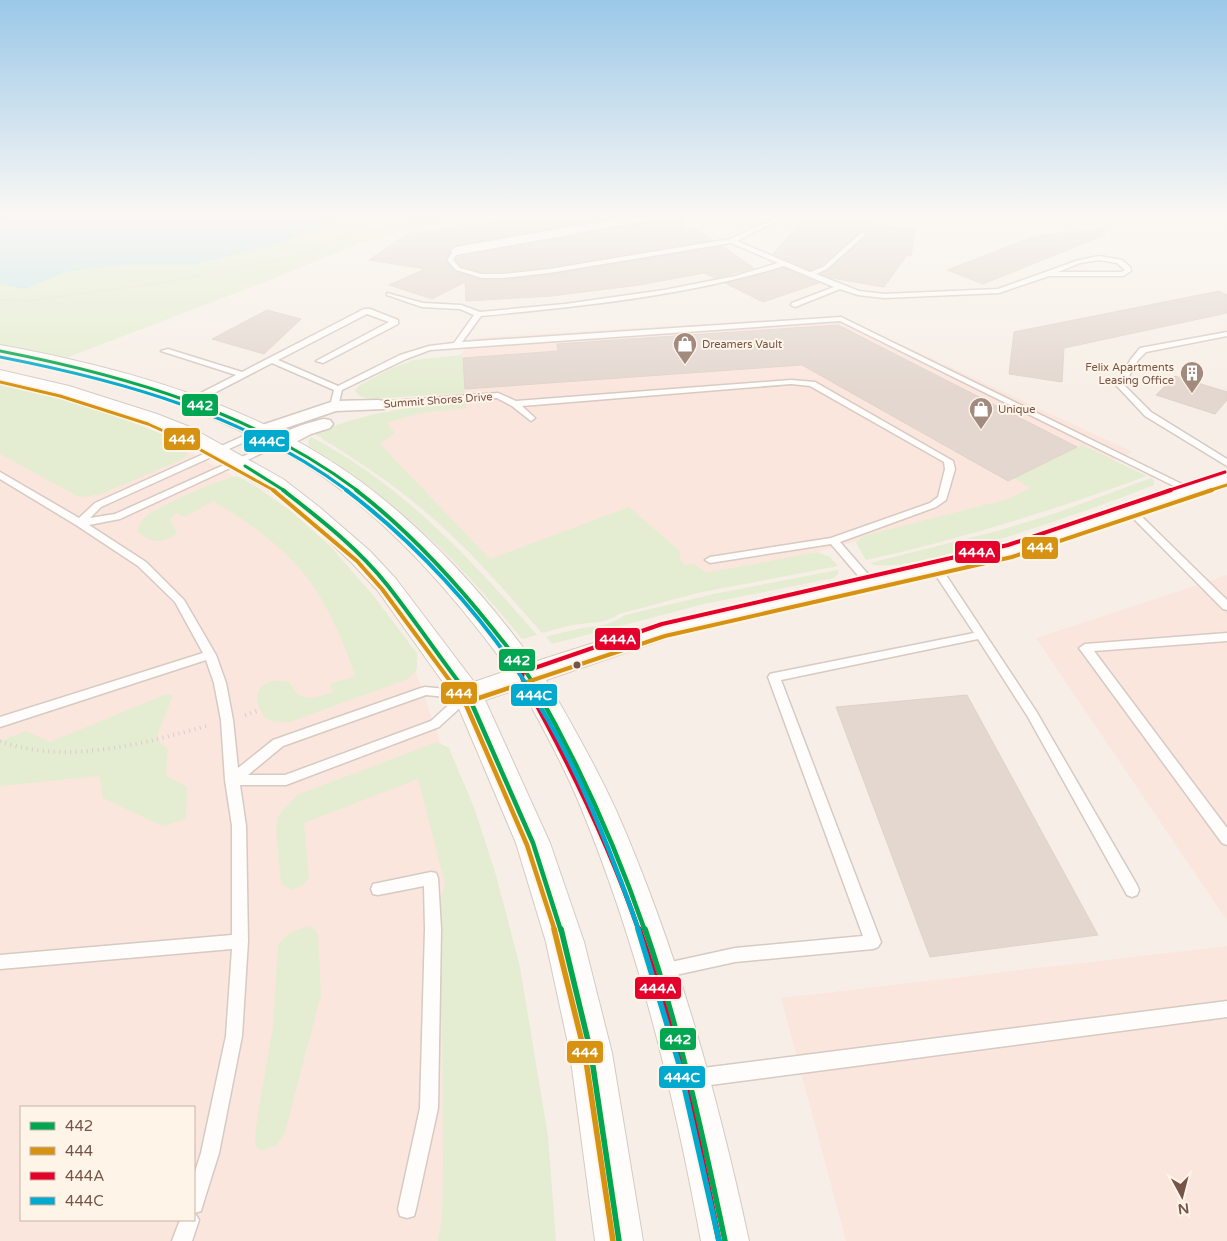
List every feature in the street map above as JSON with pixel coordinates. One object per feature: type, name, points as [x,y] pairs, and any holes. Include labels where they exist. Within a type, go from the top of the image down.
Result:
[{"type":"street","points":[[0,351],[90,369],[162,389],[192,400],[282,442],[319,464],[358,492],[410,536],[468,596],[528,675],[562,736],[604,820],[643,922],[689,1079],[712,1170],[725,1241]]},
{"type":"street","points":[[0,376],[62,390],[123,408],[182,432],[239,462],[275,484],[310,511],[361,557],[387,585],[468,695],[532,843],[565,942],[591,1053],[619,1241]]},
{"type":"street","name":"Summit Shores Drive","points":[[259,432],[334,406],[378,405]]},
{"type":"street","name":"Summit Shores Drive","points":[[282,442],[305,430],[378,405]]},
{"type":"street","points":[[468,695],[663,630],[1010,551],[1227,478]]},
{"type":"lane","points":[[478,275],[513,275]]},
{"type":"lane","points":[[389,294],[422,305],[461,307],[479,314],[565,306],[664,292],[746,275]]},
{"type":"lane","points":[[812,275],[858,293],[884,296],[999,291],[1045,275]]},
{"type":"lane","points":[[795,305],[840,287]]},
{"type":"lane","points":[[192,400],[367,311],[395,322],[320,361]]},
{"type":"lane","points":[[456,345],[479,314]]},
{"type":"lane","points":[[272,360],[338,389],[430,348],[841,319],[1189,490]]},
{"type":"lane","points":[[1227,334],[1143,350],[1135,359],[1120,385],[1148,414],[1227,464]]},
{"type":"lane","points":[[165,351],[244,375]]},
{"type":"lane","points":[[515,404],[802,382],[823,390],[948,461],[950,469],[944,498],[933,504],[833,541],[710,560]]},
{"type":"lane","points":[[334,406],[338,389]]},
{"type":"lane","name":"Summit Shores Drive","points":[[378,405],[498,395],[515,404]]},
{"type":"lane","points":[[515,404],[532,418]]},
{"type":"lane","points":[[80,523],[98,505],[259,432]]},
{"type":"lane","points":[[80,523],[117,517],[282,442]]},
{"type":"lane","points":[[0,475],[80,523],[142,564],[179,600],[210,654],[220,684],[228,720],[232,780],[238,826],[240,941],[234,1036],[210,1153],[195,1201]]},
{"type":"lane","points":[[1130,510],[1227,606]]},
{"type":"lane","points":[[833,541],[870,583]]},
{"type":"lane","points":[[936,568],[1032,714],[1132,890]]},
{"type":"lane","points":[[658,972],[735,955],[873,942],[774,677],[981,636]]},
{"type":"lane","points":[[1227,637],[1085,648],[1227,839]]},
{"type":"lane","points":[[0,722],[46,709],[166,666],[210,654]]},
{"type":"lane","points":[[232,780],[278,743],[425,691],[468,695]]},
{"type":"lane","points":[[232,780],[286,780],[435,724],[468,695]]},
{"type":"lane","points":[[378,889],[431,878],[433,929],[429,1108],[406,1209]]},
{"type":"lane","points":[[0,962],[240,941]]},
{"type":"lane","points":[[689,1079],[1227,1009]]},
{"type":"lane","points":[[182,1241],[189,1221]]},
{"type":"path","points":[[0,300],[28,301],[97,293],[207,275]]},
{"type":"path","points":[[0,741],[24,749],[57,751],[98,748],[142,742],[260,710]]},
{"type":"shaded area","points":[[840,316],[1133,452],[1015,500],[547,622],[361,429],[424,411],[472,338]]},
{"type":"shaded area","points":[[0,384],[180,447],[244,482],[411,658],[463,806],[540,1241],[0,1241]]},
{"type":"shaded area","points":[[1227,575],[1227,921],[1036,638]]},
{"type":"shaded area","points":[[1227,946],[1227,1241],[846,1241],[781,998]]},
{"type":"green space","points":[[0,275],[282,275],[66,358],[0,345]]},
{"type":"green space","points":[[462,355],[464,393],[372,399],[359,396],[355,390],[360,385],[392,368],[413,360]]},
{"type":"green space","points":[[0,383],[56,397],[129,421],[179,442],[188,449],[186,456],[181,460],[101,494],[84,497],[77,496],[0,454]]},
{"type":"green space","points":[[466,403],[466,408],[420,413],[387,423],[395,433],[380,444],[490,559],[629,507],[680,551],[680,560],[685,565],[695,564],[706,573],[817,552],[830,557],[838,566],[698,593],[619,614],[605,621],[571,625],[542,633],[474,557],[429,515],[388,482],[315,434],[351,420],[389,411]]},
{"type":"green space","points":[[311,437],[344,456],[405,500],[460,551],[537,635],[524,639],[521,638],[473,582],[424,533],[370,488],[309,446],[308,442]]},
{"type":"green space","points":[[1082,445],[1147,476],[1008,523],[902,552],[866,560],[856,543],[863,536],[1008,499],[1030,488],[1013,478]]},
{"type":"green space","points":[[237,476],[257,487],[292,512],[331,547],[372,594],[417,653],[417,669],[408,679],[290,722],[274,722],[265,718],[257,700],[260,689],[268,682],[290,683],[298,694],[308,698],[333,692],[330,684],[355,676],[335,626],[316,590],[298,567],[276,545],[252,526],[213,501],[185,517],[176,513],[170,520],[177,532],[162,541],[147,539],[137,531],[143,519],[162,506],[204,487]]},
{"type":"green space","points":[[1151,478],[1154,481],[1154,485],[1008,537],[920,561],[888,565],[870,563],[997,531],[1056,513]]},
{"type":"green space","points":[[838,570],[838,574],[834,578],[704,604],[552,644],[546,637],[606,624],[625,615],[718,593]]},
{"type":"green space","points":[[164,695],[173,695],[156,739],[168,749],[166,775],[187,787],[186,819],[162,826],[103,798],[99,776],[0,786],[0,741],[26,731],[50,742]]},
{"type":"green space","points":[[437,742],[449,748],[475,810],[496,875],[520,967],[548,1136],[556,1241],[438,1241],[442,1218],[443,1165],[442,1028],[436,944],[437,911],[445,884],[418,779],[304,823],[309,878],[302,886],[292,890],[281,884],[276,830],[278,816],[297,795]]},
{"type":"green space","points":[[310,926],[318,933],[321,995],[285,1132],[277,1145],[261,1151],[255,1145],[256,1126],[273,1026],[278,945],[292,932]]},
{"type":"water","points":[[0,275],[59,275],[25,289],[0,284]]},
{"type":"building","points":[[412,275],[464,275],[481,280],[503,280],[550,275],[694,275],[639,285],[552,296],[466,301],[465,282],[432,299],[389,285]]},
{"type":"building","points":[[708,275],[727,275],[715,278]]},
{"type":"building","points":[[757,275],[800,275],[819,283],[763,302],[725,283]]},
{"type":"building","points":[[824,275],[893,275],[884,287]]},
{"type":"building","points":[[960,275],[1006,275],[983,284]]},
{"type":"building","points":[[1219,291],[1227,295],[1227,313],[1064,348],[1062,382],[1009,374],[1014,332]]},
{"type":"building","points":[[267,310],[301,319],[264,354],[212,339]]},
{"type":"building","points":[[838,325],[1077,447],[1008,481],[802,365],[465,389],[463,358],[558,351],[557,344]]},
{"type":"building","name":"Felix Apartments Leasing Office","points":[[1175,376],[1227,392],[1227,400],[1215,414],[1156,395]]},
{"type":"building","points":[[967,695],[1098,935],[930,957],[836,707]]},
{"type":"transit line","name":"442","points":[[0,351],[81,368],[160,391],[238,420],[275,439],[327,469],[374,504],[440,567],[483,617],[530,678],[567,743],[599,811],[628,880],[674,1022],[693,1095],[725,1241]]},
{"type":"transit line","name":"444C","points":[[0,357],[80,374],[198,410],[236,426],[308,464],[354,496],[410,545],[487,631],[522,677],[552,728],[603,836],[625,892],[663,1006],[679,1064],[719,1241]]},
{"type":"transit line","name":"444","points":[[0,382],[60,396],[148,424],[179,438],[272,489],[357,561],[382,589],[463,698],[527,845],[559,944],[585,1054],[613,1241]]},
{"type":"transit line","name":"442","points":[[245,466],[275,484],[310,511],[361,557],[387,585],[468,695],[533,843],[565,942],[591,1053],[619,1241]]},
{"type":"transit line","name":"444A","points":[[719,1241],[685,1088],[658,987],[642,937],[596,819],[566,758],[522,678],[523,672],[662,624],[1008,545],[1225,472]]},
{"type":"transit line","name":"444","points":[[470,701],[665,636],[1012,557],[1227,485]]},
{"type":"place","name":"Dreamers Vault","points":[[685,365]]},
{"type":"place","name":"Felix Apartments Leasing Office","points":[[1192,394]]},
{"type":"place","name":"Unique","points":[[981,430]]}]
